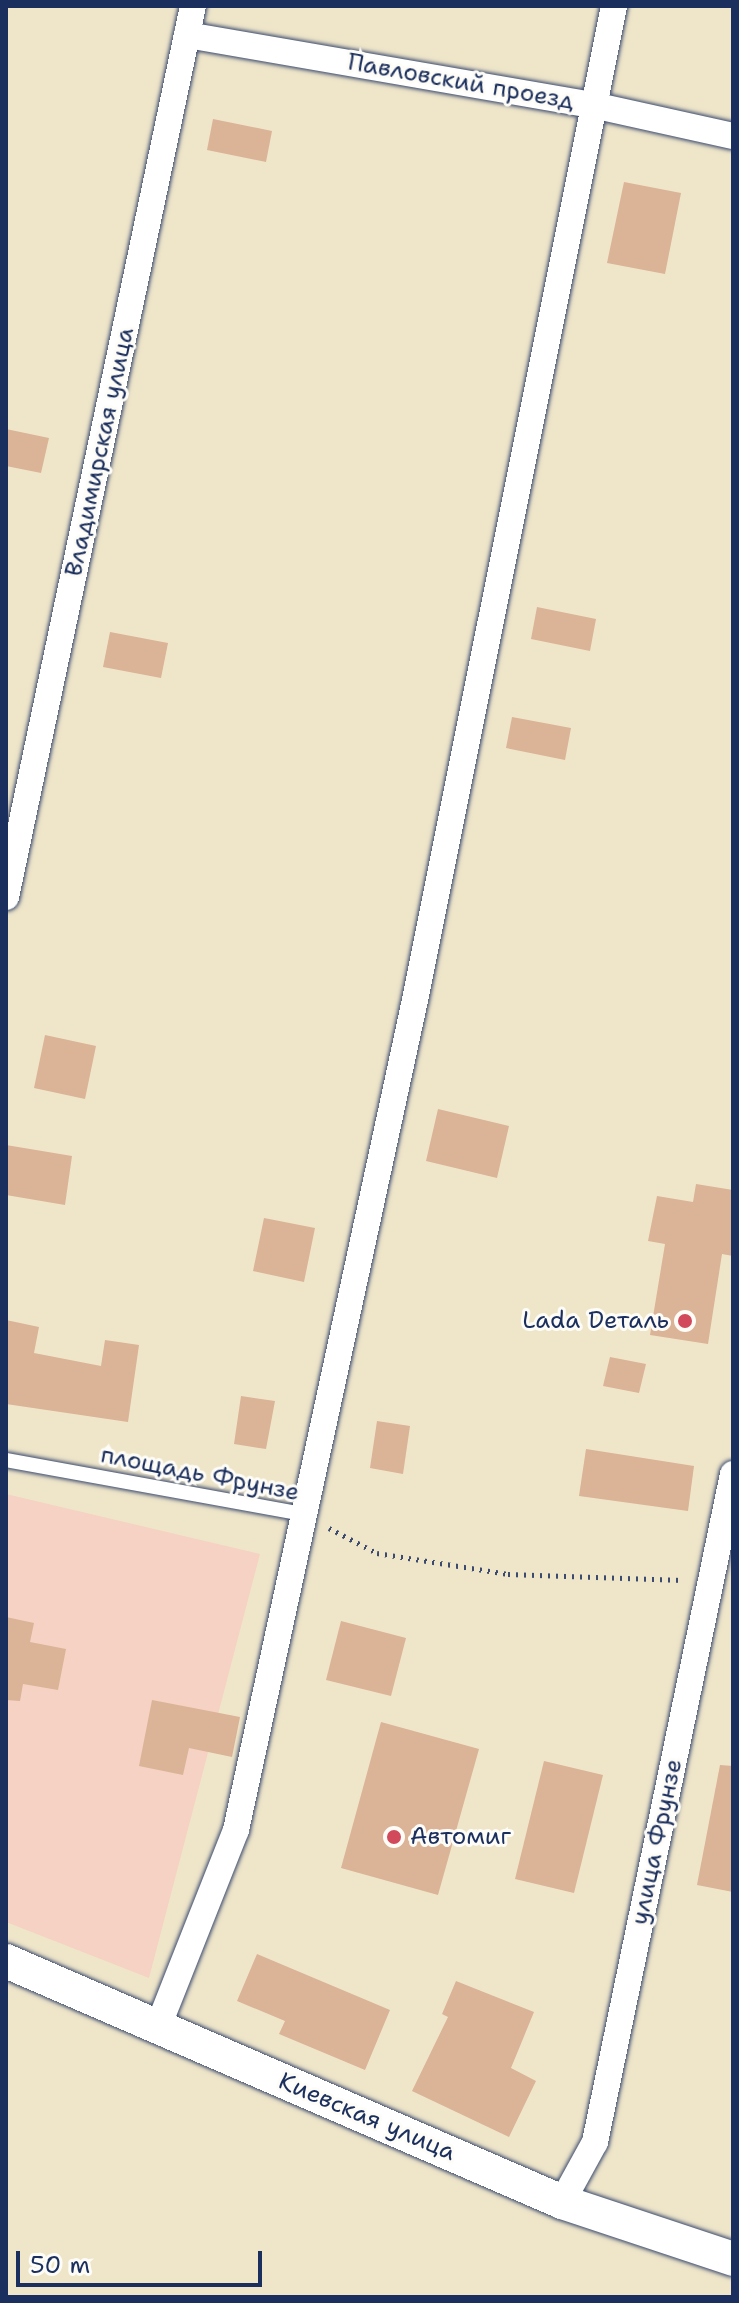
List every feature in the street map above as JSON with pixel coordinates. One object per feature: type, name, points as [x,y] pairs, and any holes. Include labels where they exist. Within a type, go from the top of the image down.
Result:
[{"type":"street","name":"Владимирская улица","points":[[6,897],[193,6]]},
{"type":"street","points":[[158,2027],[236,1830],[416,995],[614,6]]},
{"type":"street","name":"Павловский проезд","points":[[187,35],[593,105],[733,136]]},
{"type":"street","name":"улица Фрунзе","points":[[562,2202],[595,2142],[733,1474]]},
{"type":"street","name":"Киевская улица","points":[[6,1961],[562,2202],[733,2259]]},
{"type":"lane","name":"площадь Фрунзе","points":[[6,1460],[302,1514]]},
{"type":"path","name":"площадь Фрунзе","points":[[302,1514],[377,1553],[508,1574],[712,1581]]},
{"type":"shaded area","points":[[6,1494],[260,1554],[149,1978],[6,1922]]},
{"type":"building","points":[[213,119],[272,131],[266,162],[207,150]]},
{"type":"building","points":[[624,182],[681,193],[665,274],[607,263]]},
{"type":"building","points":[[6,429],[49,438],[41,473],[6,466]]},
{"type":"building","points":[[537,607],[596,619],[590,651],[531,639]]},
{"type":"building","points":[[110,632],[168,643],[161,678],[103,667]]},
{"type":"building","points":[[512,717],[571,728],[565,760],[506,748]]},
{"type":"building","points":[[45,1035],[96,1046],[85,1099],[34,1088]]},
{"type":"building","points":[[438,1109],[509,1126],[497,1178],[426,1161]]},
{"type":"building","points":[[6,1145],[72,1156],[65,1205],[6,1195]]},
{"type":"building","points":[[696,1184],[733,1190],[733,1256],[722,1254],[708,1344],[650,1335],[665,1244],[648,1241],[657,1196],[693,1202]]},
{"type":"building","points":[[264,1218],[315,1228],[304,1282],[253,1271]]},
{"type":"building","points":[[6,1320],[39,1327],[34,1353],[101,1366],[105,1340],[139,1345],[128,1422],[6,1404]]},
{"type":"building","points":[[610,1357],[646,1364],[639,1393],[603,1386]]},
{"type":"building","points":[[241,1396],[275,1401],[266,1449],[234,1444]]},
{"type":"building","points":[[377,1421],[410,1426],[403,1474],[370,1468]]},
{"type":"building","points":[[586,1449],[694,1466],[688,1511],[579,1496]]},
{"type":"building","points":[[6,1617],[34,1623],[30,1642],[66,1649],[58,1690],[23,1684],[20,1701],[6,1700]]},
{"type":"building","points":[[341,1621],[406,1638],[391,1696],[326,1680]]},
{"type":"building","points":[[152,1700],[240,1717],[232,1757],[189,1748],[183,1775],[139,1766]]},
{"type":"building","points":[[381,1722],[479,1749],[438,1895],[341,1868]]},
{"type":"building","points":[[544,1761],[603,1775],[574,1893],[515,1879]]},
{"type":"building","points":[[720,1765],[733,1766],[733,1892],[697,1885]]},
{"type":"building","points":[[257,1954],[390,2010],[365,2070],[279,2034],[285,2021],[237,2001]]},
{"type":"building","points":[[456,1981],[534,2012],[511,2068],[536,2081],[509,2137],[412,2091],[448,2017],[442,2014]]},
{"type":"place","name":"Lada Dеталь","points":[[685,1321]]},
{"type":"place","name":"Автомиг","points":[[394,1837]]}]
